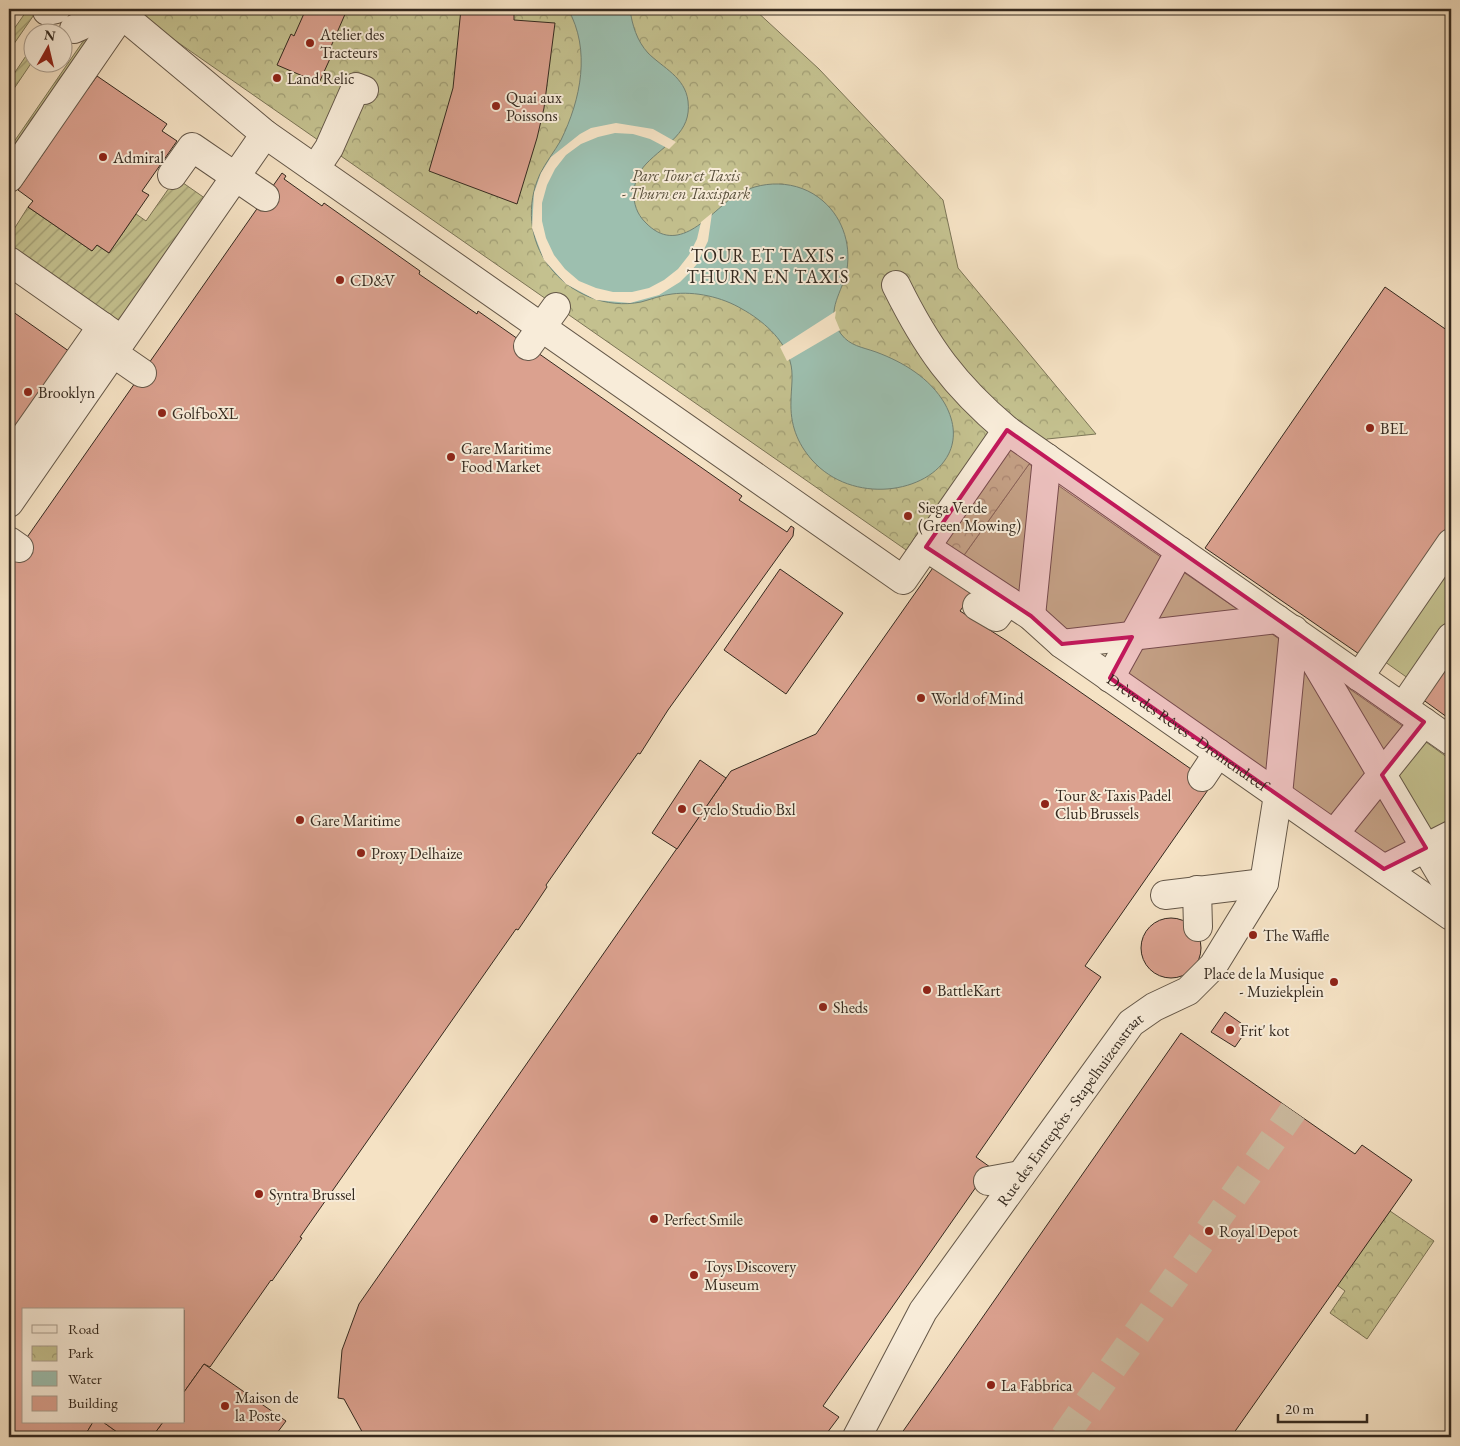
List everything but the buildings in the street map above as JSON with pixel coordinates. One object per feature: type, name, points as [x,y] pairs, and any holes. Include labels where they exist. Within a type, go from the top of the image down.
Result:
[{"type":"street","points":[[74,29],[118,11]]},
{"type":"street","points":[[118,11],[265,134],[315,169],[378,227],[542,327],[700,452],[903,580],[1008,430]]},
{"type":"street","points":[[9,178],[118,11]]},
{"type":"street","points":[[315,169],[329,148],[356,87],[364,90]]},
{"type":"street","points":[[9,459],[112,339],[235,177],[265,134]]},
{"type":"street","points":[[172,175],[192,146],[264,197]]},
{"type":"street","points":[[9,261],[112,339],[142,373]]},
{"type":"street","points":[[896,285],[913,320],[936,358],[968,396],[1008,430],[1451,741]]},
{"type":"street","points":[[9,503],[112,339]]},
{"type":"street","points":[[1031,616],[1047,458]]},
{"type":"street","points":[[1359,677],[1451,543]]},
{"type":"street","name":"Drève des Rêves - Dromendreef","points":[[926,547],[1031,616],[1062,644],[1451,916]]},
{"type":"street","points":[[1110,678],[1180,551]]},
{"type":"street","points":[[978,606],[996,617],[1008,601]]},
{"type":"street","points":[[1062,644],[1132,637],[1290,628]]},
{"type":"street","points":[[1290,628],[1382,775],[1451,891]]},
{"type":"street","name":"Rue des Entrepôts - Stapelhuizenstraat","points":[[857,1437],[923,1311],[1130,1023],[1154,1007],[1188,991],[1213,966],[1264,883],[1278,795],[1290,628]]},
{"type":"street","points":[[1334,834],[1382,775],[1451,637]]},
{"type":"street","points":[[1202,777],[1218,753]]},
{"type":"street","points":[[1384,869],[1451,835]]},
{"type":"street","points":[[1165,895],[1195,912],[1264,883]]},
{"type":"street","points":[[988,1181],[1021,1175]]},
{"type":"highlighted area","points":[[1007,430],[1424,722],[1382,775],[1426,848],[1384,869],[1110,678],[1132,637],[1062,644],[1031,616],[926,547]]},
{"type":"green space","points":[[28,9],[38,9],[29,22],[22,22],[22,32],[9,51],[9,36]]},
{"type":"green space","name":"Parc Tour et Taxis - Thurn en Taxispark","points":[[130,9],[754,9],[819,69],[943,200],[958,268],[1096,434],[1047,439],[952,572],[937,562],[932,568]]},
{"type":"green space","points":[[86,37],[93,42],[9,164],[9,149],[62,72],[72,72],[72,57]]},
{"type":"green space","points":[[22,62],[22,72],[25,72],[9,96],[9,81]]},
{"type":"green space","points":[[176,178],[209,201],[121,327],[9,248],[9,237],[28,207],[92,251],[97,245],[109,253],[136,214],[146,221]]},
{"type":"green space","points":[[1029,464],[1041,472],[1027,607],[960,561]]},
{"type":"green space","points":[[1049,479],[1168,562],[1129,632],[1073,638],[1035,613]]},
{"type":"green space","points":[[1451,558],[1451,625],[1412,681],[1381,659]]},
{"type":"green space","points":[[1176,567],[1250,618],[1140,631]]},
{"type":"green space","points":[[1260,626],[1288,645],[1275,780],[1117,670],[1134,641]]},
{"type":"green space","points":[[1296,651],[1376,775],[1337,824],[1284,786]]},
{"type":"green space","points":[[1324,671],[1411,732],[1382,768]]},
{"type":"green space","points":[[1419,737],[1451,760],[1451,830],[1427,842],[1388,775]]},
{"type":"green space","points":[[1381,783],[1419,846],[1391,860],[1345,829]]},
{"type":"green space","points":[[1390,1211],[1434,1241],[1367,1339],[1330,1313],[1345,1291],[1337,1285]]},
{"type":"water","points":[[568,9],[630,9],[632,21],[644,48],[683,85],[688,101],[686,122],[676,137],[641,170],[635,185],[634,201],[636,208],[645,222],[657,232],[669,235],[681,234],[703,222],[733,197],[755,187],[767,185],[791,185],[802,189],[813,194],[830,208],[845,234],[848,254],[846,274],[835,304],[834,319],[836,326],[848,341],[906,366],[932,386],[939,395],[945,404],[953,430],[949,453],[935,471],[914,483],[889,489],[861,488],[835,478],[812,460],[798,440],[793,425],[791,409],[792,376],[790,361],[783,345],[757,319],[726,301],[699,294],[672,294],[628,304],[602,301],[578,292],[549,266],[537,245],[531,209],[540,174],[561,140],[574,108],[578,91],[581,74],[579,41]]},
{"type":"pier","points":[[616,123],[653,129],[676,142],[669,149],[650,139],[633,134],[615,133],[581,144],[566,155],[555,169],[547,185],[542,203],[542,221],[546,238],[554,255],[565,269],[579,281],[613,292],[632,292],[649,288],[664,280],[678,269],[689,255],[697,239],[701,222],[712,213],[708,241],[697,264],[689,273],[680,282],[659,295],[630,303],[596,300],[566,284],[544,260],[532,228],[534,193],[541,173],[551,157],[580,134],[591,128]]},
{"type":"pier","points":[[836,311],[835,318],[840,330],[787,361],[780,347]]},
{"type":"tunnel","points":[[1064,1437],[1293,1111]]},
{"type":"place","name":"Atelier des Tracteurs","points":[[310,43]]},
{"type":"place","name":"Land Relic","points":[[277,78]]},
{"type":"place","name":"Quai aux Poissons","points":[[496,106]]},
{"type":"place","name":"Admiral","points":[[103,157]]},
{"type":"place","name":"CD&V","points":[[340,280]]},
{"type":"place","name":"Brooklyn","points":[[28,392]]},
{"type":"place","name":"GolfboXL","points":[[162,413]]},
{"type":"place","name":"BEL","points":[[1370,428]]},
{"type":"place","name":"Gare Maritime Food Market","points":[[451,457]]},
{"type":"place","name":"Siega Verde (Green Mowing)","points":[[908,516]]},
{"type":"place","name":"World of Mind","points":[[921,698]]},
{"type":"place","name":"Tour & Taxis Padel Club Brussels","points":[[1045,804]]},
{"type":"place","name":"Cyclo Studio Bxl","points":[[682,809]]},
{"type":"place","name":"Gare Maritime","points":[[300,820]]},
{"type":"place","name":"Proxy Delhaize","points":[[361,853]]},
{"type":"place","name":"The Waffle","points":[[1253,935]]},
{"type":"place","name":"Place de la Musique - Muziekplein","points":[[1334,982]]},
{"type":"place","name":"BattleKart","points":[[927,990]]},
{"type":"place","name":"Sheds","points":[[823,1007]]},
{"type":"place","name":"Frit' kot","points":[[1230,1030]]},
{"type":"place","name":"Syntra Brussel","points":[[259,1194]]},
{"type":"place","name":"Perfect Smile","points":[[654,1219]]},
{"type":"place","name":"Royal Depot","points":[[1209,1231]]},
{"type":"place","name":"Toys Discovery Museum","points":[[694,1275]]},
{"type":"place","name":"La Fabbrica","points":[[991,1385]]},
{"type":"place","name":"Maison de la Poste","points":[[225,1406]]},
{"type":"district","name":"TOUR ET TAXIS - THURN EN TAXIS","points":[[768,265]]}]
